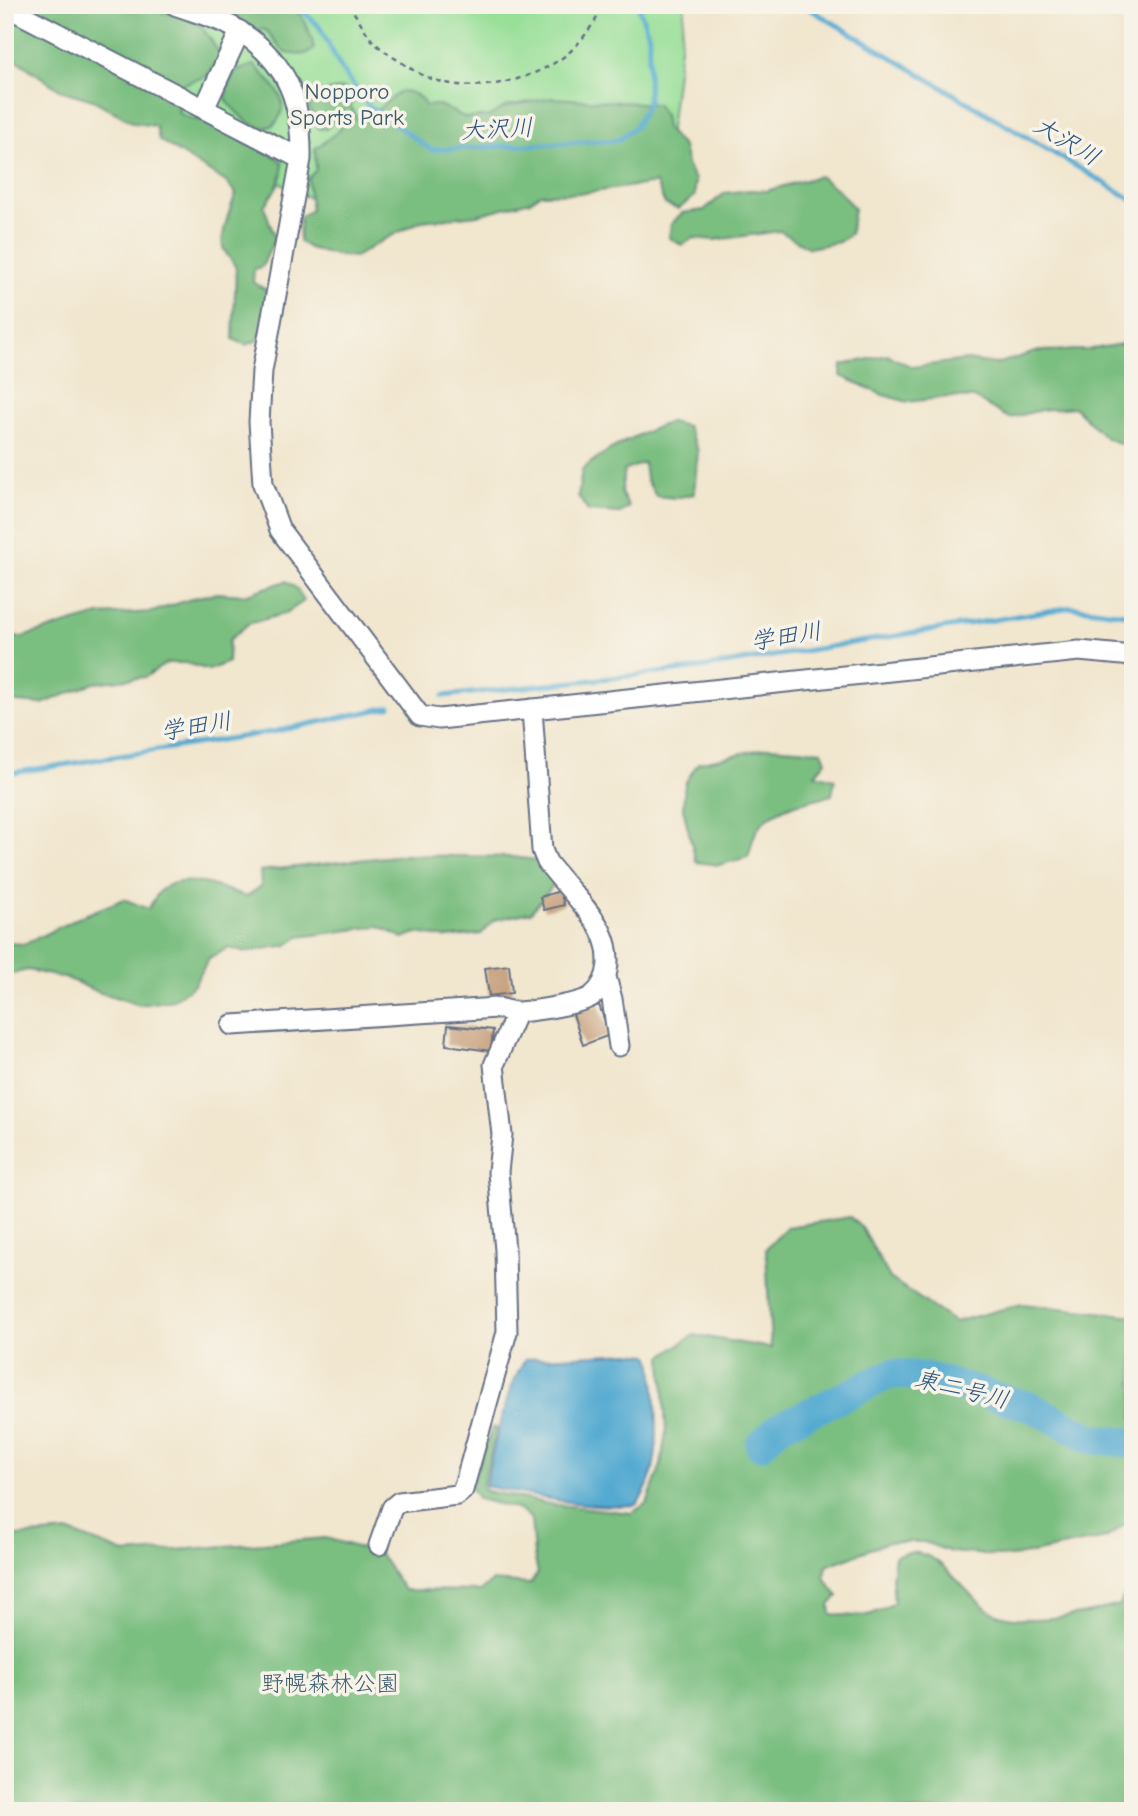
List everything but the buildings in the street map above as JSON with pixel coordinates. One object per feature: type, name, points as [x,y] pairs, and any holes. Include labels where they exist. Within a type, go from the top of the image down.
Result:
[{"type":"street","points":[[174,5],[240,31],[270,55],[285,75],[295,100],[301,128],[301,159],[262,371],[259,422],[263,484],[280,530],[420,716],[439,719],[1079,651],[1133,656]]},
{"type":"street","points":[[5,6],[301,159]]},
{"type":"street","points":[[204,109],[240,31]]},
{"type":"street","points":[[232,1025],[497,1008],[517,1012],[577,1002],[592,996],[606,977],[609,965],[606,942],[600,928],[547,862],[542,850],[532,709]]},
{"type":"street","points":[[606,977],[619,1046]]},
{"type":"street","points":[[379,1545],[392,1508],[399,1502],[457,1494],[463,1490],[479,1425],[505,1345],[505,1250],[498,1172],[502,1135],[494,1065],[517,1012]]},
{"type":"path","points":[[347,5],[373,41],[410,69],[441,81],[484,87],[519,78],[557,62],[585,37],[605,5]]},
{"type":"green space","name":"Nopporo Sports Park","points":[[5,5],[685,5],[669,138],[311,199],[5,35]]},
{"type":"green space","points":[[5,5],[141,5],[187,18],[209,37],[221,57],[207,76],[183,84],[178,113],[207,121],[234,134],[246,144],[266,150],[282,162],[280,179],[264,206],[275,238],[262,267],[254,269],[253,282],[266,290],[268,299],[259,340],[246,345],[233,339],[236,269],[224,250],[223,238],[236,193],[226,182],[159,140],[156,126],[134,123],[93,100],[60,90],[5,52]]},
{"type":"green space","points":[[217,5],[292,5],[306,26],[314,49],[304,54],[285,53],[266,30],[252,29],[235,15],[219,9]]},
{"type":"green space","points":[[254,65],[275,87],[282,100],[277,122],[267,127],[256,126],[246,120],[226,99],[227,89],[236,71]]},
{"type":"green space","points":[[343,88],[350,91],[354,101],[350,105],[357,119],[364,120],[401,91],[416,95],[425,106],[439,105],[466,118],[489,116],[507,106],[552,98],[656,104],[664,115],[666,128],[683,147],[687,165],[695,180],[695,196],[678,209],[665,204],[656,183],[584,193],[540,194],[530,201],[477,215],[421,221],[355,257],[309,248],[299,241],[300,217],[311,210],[308,179],[316,170],[315,149],[340,130],[343,111],[326,129],[319,129],[308,105],[318,93]]},
{"type":"green space","points":[[819,176],[837,189],[854,208],[850,234],[839,242],[809,248],[780,231],[715,240],[693,238],[682,245],[669,238],[671,224],[682,213],[704,210],[725,193],[766,191]]},
{"type":"green space","points":[[1133,342],[1133,449],[1106,438],[1074,407],[1041,410],[1009,418],[974,398],[947,397],[908,402],[883,395],[841,376],[842,365],[887,355],[912,367],[967,360],[996,364],[1039,351],[1087,350]]},
{"type":"green space","points":[[670,422],[687,426],[698,451],[694,494],[675,498],[656,496],[646,479],[644,463],[624,470],[621,493],[629,507],[620,513],[588,511],[578,496],[582,470],[624,442]]},
{"type":"green space","points":[[286,581],[297,589],[304,601],[286,613],[248,624],[229,640],[228,662],[209,670],[185,663],[167,663],[145,677],[94,683],[42,704],[5,701],[5,638],[22,637],[99,615],[152,612],[217,593],[244,595]]},
{"type":"green space","points":[[770,747],[822,751],[826,761],[815,774],[835,779],[832,795],[801,802],[771,815],[757,830],[748,857],[719,865],[696,862],[683,808],[685,783],[698,763]]},
{"type":"green space","points":[[403,855],[513,857],[536,860],[556,882],[531,912],[494,920],[481,934],[447,938],[416,933],[403,938],[379,926],[299,937],[287,945],[247,952],[228,948],[209,958],[194,985],[173,1000],[140,1005],[98,992],[69,979],[28,970],[5,975],[5,943],[25,944],[124,899],[148,909],[159,892],[170,884],[191,881],[203,883],[246,897],[261,886],[260,871]]},
{"type":"green space","name":"野幌森林公園","points":[[850,1217],[862,1228],[890,1278],[954,1322],[1022,1304],[1133,1316],[1133,1518],[1106,1538],[1012,1557],[951,1552],[924,1542],[888,1542],[826,1566],[824,1577],[838,1596],[830,1605],[831,1614],[871,1614],[894,1602],[892,1577],[895,1556],[910,1552],[924,1554],[947,1570],[979,1603],[991,1611],[1004,1616],[1037,1619],[1073,1615],[1119,1605],[1133,1580],[1133,1811],[5,1811],[5,1537],[70,1532],[127,1554],[326,1538],[380,1554],[404,1590],[481,1591],[492,1581],[530,1584],[538,1573],[531,1519],[521,1510],[478,1499],[470,1487],[493,1427],[497,1428],[482,1487],[486,1491],[550,1504],[632,1513],[647,1503],[661,1465],[666,1432],[662,1356],[694,1335],[771,1348],[766,1249],[787,1227]]},
{"type":"water","points":[[629,1353],[649,1355],[653,1365],[657,1419],[652,1474],[636,1505],[579,1503],[485,1486],[506,1402],[526,1359]]},
{"type":"waterway","name":"大沢川","points":[[296,5],[319,26],[341,68],[367,104],[431,150],[618,140],[635,127],[648,102],[649,36],[638,5]]},
{"type":"waterway","name":"大沢川","points":[[803,5],[1133,200]]},
{"type":"waterway","name":"学田川","points":[[443,696],[694,669],[1072,607],[1133,615]]},
{"type":"waterway","name":"学田川","points":[[5,774],[272,732],[390,707]]},
{"type":"waterway","name":"東二号川","points":[[760,1445],[779,1427],[891,1374],[927,1377],[1032,1407],[1092,1439],[1133,1443]]}]
